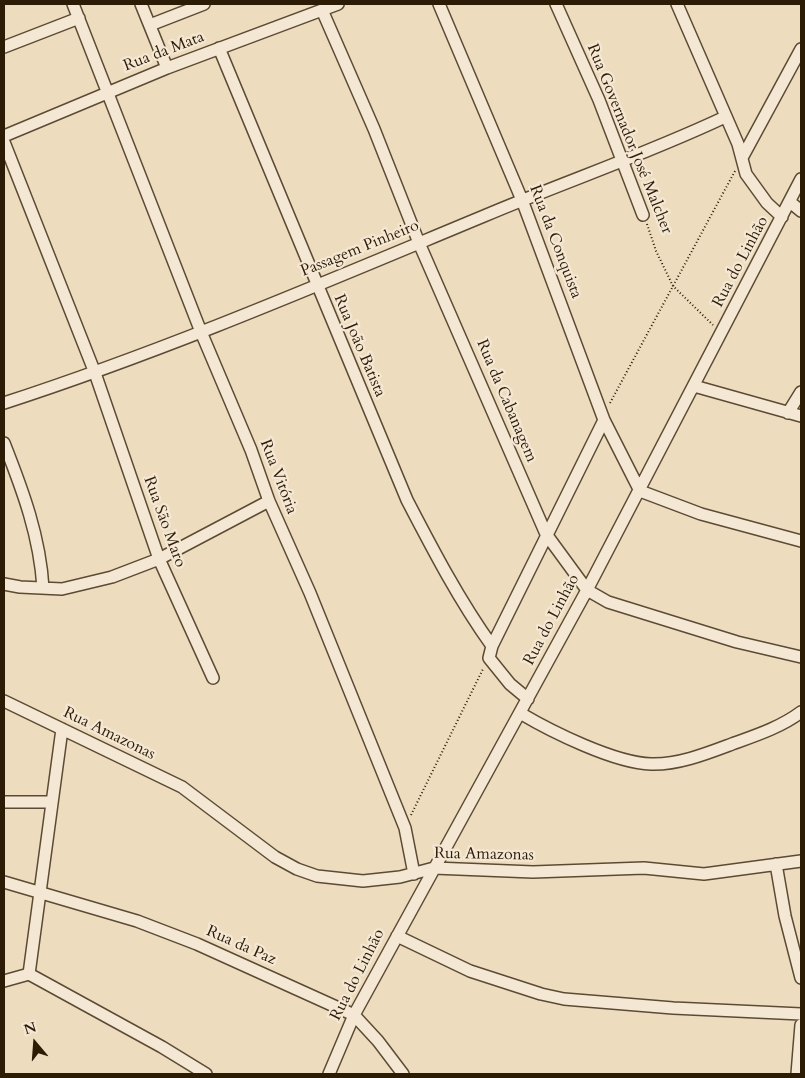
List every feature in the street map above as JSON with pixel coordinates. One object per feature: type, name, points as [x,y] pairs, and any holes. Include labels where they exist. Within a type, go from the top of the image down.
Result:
[{"type":"street","name":"Rua Vitória","points":[[73,4],[201,332],[251,450],[269,501],[310,592],[405,828],[414,874]]},
{"type":"street","points":[[142,4],[167,68]]},
{"type":"street","points":[[150,25],[204,4]]},
{"type":"street","name":"Rua da Mata","points":[[4,136],[167,68],[338,4]]},
{"type":"street","name":"Rua da Conquista","points":[[439,4],[522,200],[604,420],[640,491]]},
{"type":"street","name":"Rua Governador José Malcher","points":[[556,4],[644,215]]},
{"type":"street","points":[[677,4],[742,158],[742,166],[753,186],[782,217]]},
{"type":"street","name":"Rua da Cabanagem","points":[[322,10],[546,534],[587,590],[608,602],[643,613],[737,642],[801,657]]},
{"type":"street","points":[[4,47],[79,18]]},
{"type":"street","name":"Rua João Batista","points":[[219,48],[407,500],[442,568],[492,646]]},
{"type":"street","points":[[742,158],[801,49]]},
{"type":"street","name":"Passagem Pinheiro","points":[[4,403],[95,373],[201,332],[522,200],[666,145],[725,116]]},
{"type":"street","name":"Rua São Maro","points":[[4,142],[95,373],[159,559],[213,678]]},
{"type":"street","name":"Rua do Linhão","points":[[329,1074],[354,1015],[640,491],[801,179]]},
{"type":"street","points":[[790,202],[801,211]]},
{"type":"street","points":[[694,386],[801,416]]},
{"type":"street","points":[[788,412],[801,392]]},
{"type":"street","points":[[528,699],[510,684],[489,658],[492,646],[604,420]]},
{"type":"street","points":[[4,444],[21,488],[38,543],[43,588]]},
{"type":"street","points":[[640,491],[701,514],[801,541]]},
{"type":"street","points":[[4,584],[62,589],[92,583],[159,559],[269,501]]},
{"type":"street","name":"Rua Amazonas","points":[[4,701],[182,787],[275,857],[297,869],[317,876],[362,881],[414,874],[434,868],[533,872],[644,868],[692,874],[801,861]]},
{"type":"street","points":[[520,713],[573,740],[612,755],[650,764],[663,764],[708,753],[769,730],[801,712]]},
{"type":"street","points":[[29,974],[62,729]]},
{"type":"street","points":[[4,802],[51,802]]},
{"type":"street","points":[[776,864],[785,916],[801,978]]},
{"type":"street","name":"Rua da Paz","points":[[4,882],[137,921],[172,934],[354,1015],[378,1041],[403,1074]]},
{"type":"street","points":[[397,936],[470,971],[541,994],[564,999],[673,1008],[801,1014]]},
{"type":"street","points":[[4,981],[29,974],[162,1047],[206,1074]]},
{"type":"street","points":[[797,1074],[801,1025]]},
{"type":"path","points":[[604,420],[610,403],[742,158]]},
{"type":"path","name":"Rua Governador José Malcher","points":[[644,215],[656,251],[673,286],[721,334]]},
{"type":"path","points":[[405,828],[489,658]]}]
